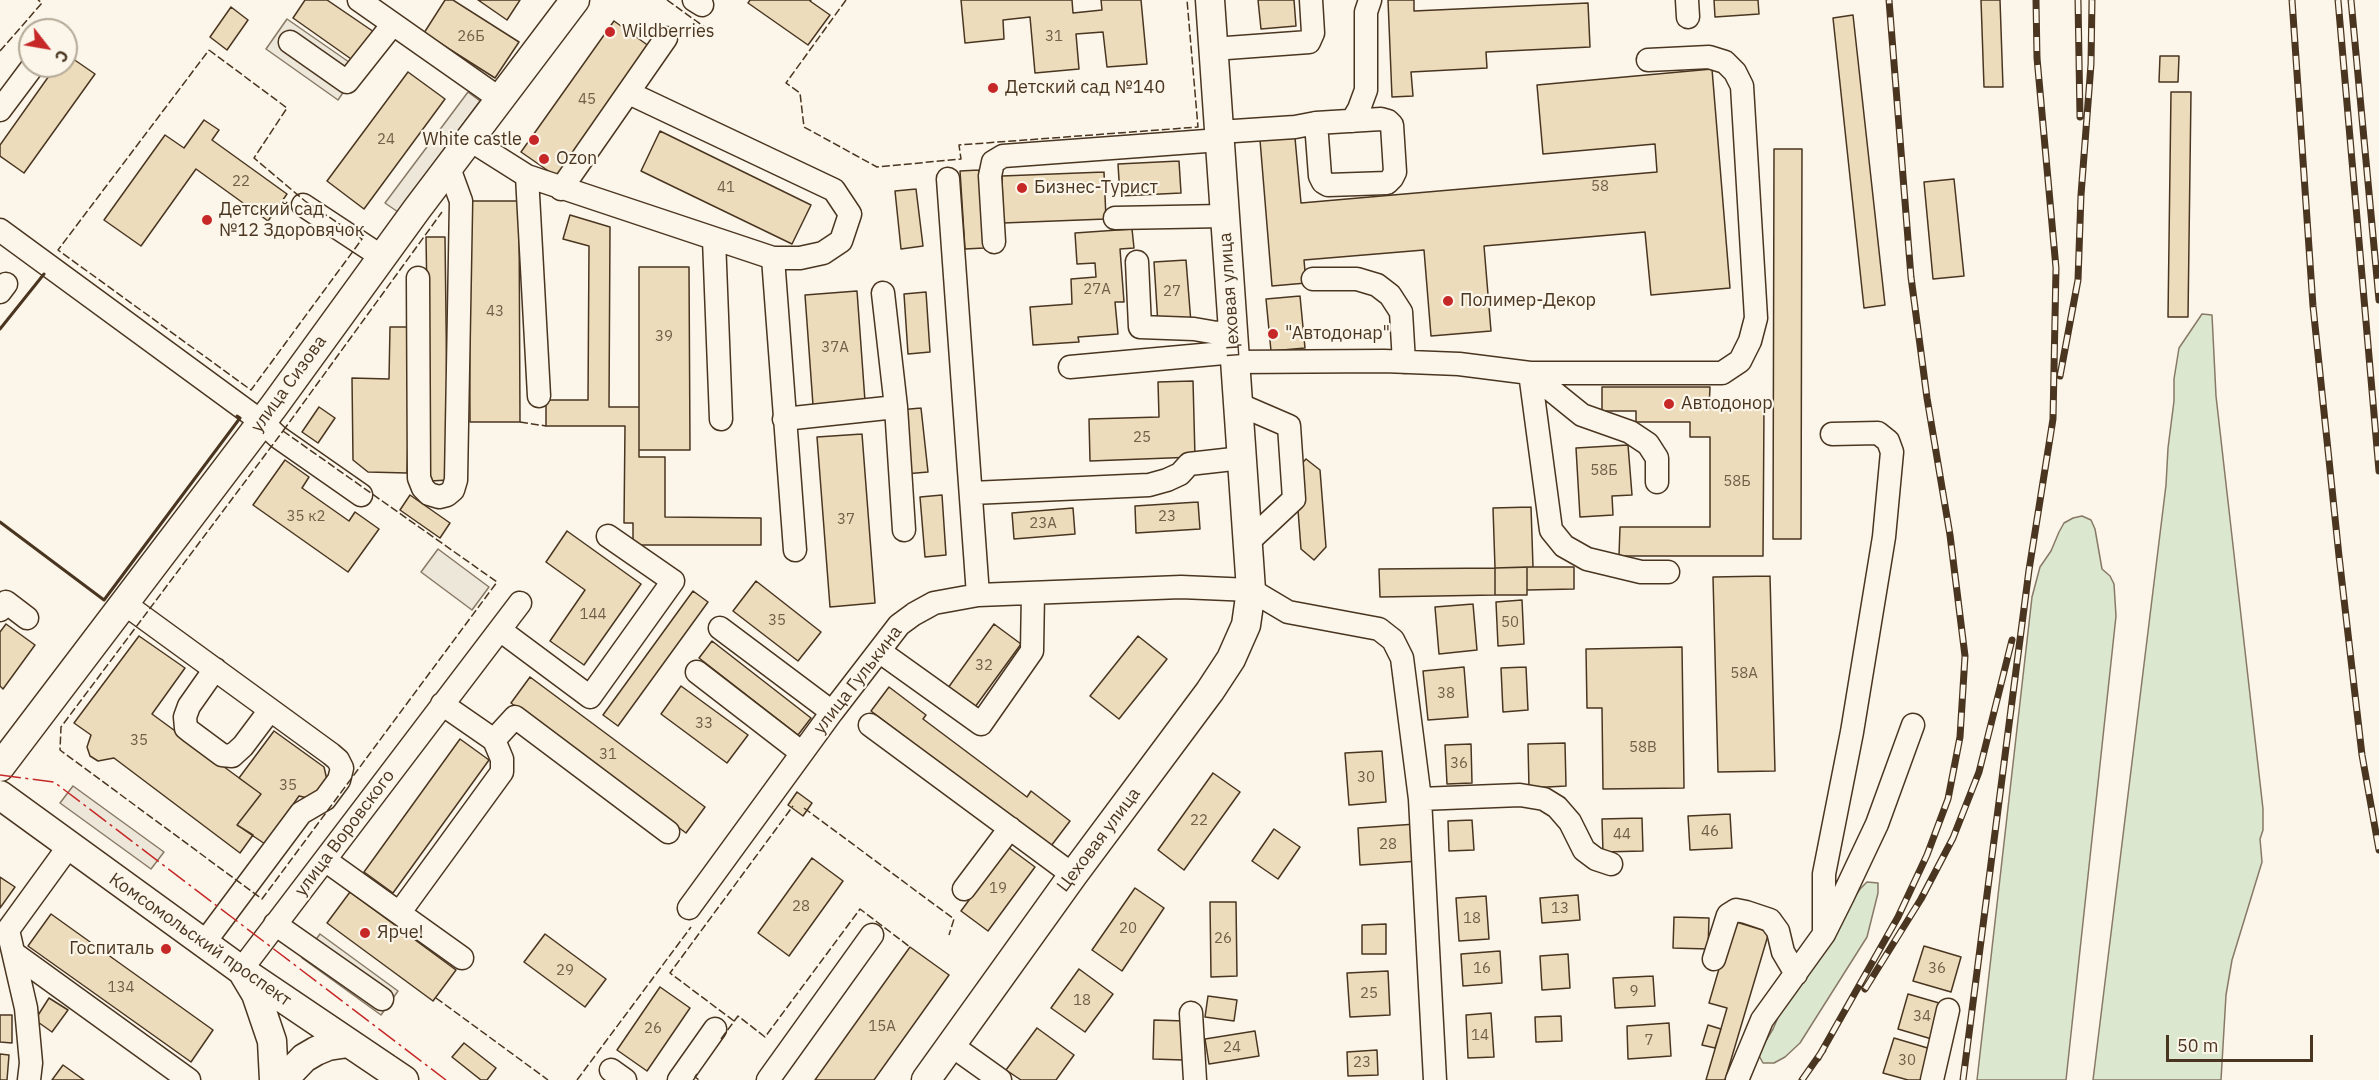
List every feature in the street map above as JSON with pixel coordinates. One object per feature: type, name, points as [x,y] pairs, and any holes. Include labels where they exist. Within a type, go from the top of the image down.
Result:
[{"type":"main road","name":"улица Сизова","points":[[0,766],[262,422],[382,257],[575,0]]},
{"type":"main road","name":"Цеховая улица","points":[[926,1080],[1073,875],[1210,691],[1231,659],[1246,625],[1251,590],[1210,0]]},
{"type":"main road","name":"Комсомольский проспект","points":[[0,795],[241,970],[404,1080]]},
{"type":"main road","points":[[241,970],[256,994],[272,1041],[274,1080]]},
{"type":"main road","points":[[283,1080],[304,1058],[316,1051],[328,1046],[348,1044]]},
{"type":"street","points":[[359,0],[500,99]]},
{"type":"street","points":[[1213,49],[1309,42],[1313,33],[1311,0]]},
{"type":"street","points":[[1352,121],[1359,109],[1365,90],[1366,12],[1370,0]]},
{"type":"street","points":[[290,42],[347,82],[393,24]]},
{"type":"street","points":[[561,189],[666,38]]},
{"type":"street","points":[[1070,367],[1234,348],[1404,362],[1459,364],[1530,373],[1722,373],[1740,361],[1750,341],[1756,318],[1742,86],[1735,72],[1725,62],[1709,57],[1648,60]]},
{"type":"street","points":[[0,110],[24,78]]},
{"type":"street","points":[[470,140],[526,176],[773,258],[800,258],[823,253],[842,241],[850,214],[834,190],[629,93]]},
{"type":"street","points":[[994,242],[990,176],[993,162],[1003,156],[1219,136],[1316,123],[1381,119],[1392,125],[1395,172],[1387,183],[1328,185],[1323,182],[1320,176],[1316,123]]},
{"type":"street","points":[[418,279],[419,478],[423,488],[429,494],[439,497],[453,490],[456,480],[461,201],[449,168]]},
{"type":"street","points":[[526,176],[538,396]]},
{"type":"street","points":[[948,179],[978,595]]},
{"type":"street","points":[[303,205],[382,257]]},
{"type":"street","points":[[1115,218],[1224,216]]},
{"type":"street","points":[[0,230],[262,422],[278,437],[361,495]]},
{"type":"street","points":[[714,239],[721,419]]},
{"type":"street","points":[[773,258],[795,550]]},
{"type":"street","points":[[1137,262],[1140,327],[1194,329],[1217,333],[1234,348]]},
{"type":"street","points":[[1313,279],[1357,279],[1377,285],[1390,295],[1401,312],[1404,362]]},
{"type":"street","points":[[882,293],[896,407],[904,530]]},
{"type":"street","points":[[1530,373],[1582,415],[1630,432],[1648,444],[1657,458],[1657,482]]},
{"type":"street","points":[[1530,373],[1551,530],[1564,546],[1587,559],[1641,572],[1668,572]]},
{"type":"street","points":[[1238,404],[1289,426],[1294,499],[1248,542]]},
{"type":"street","points":[[784,419],[896,407]]},
{"type":"street","points":[[1824,934],[1824,874],[1852,732],[1882,549],[1892,452],[1888,441],[1878,433],[1832,434]]},
{"type":"street","points":[[972,493],[1149,484],[1180,474],[1189,464],[1242,458]]},
{"type":"street","points":[[500,630],[590,697],[673,581],[608,536]]},
{"type":"street","name":"улица Гулькина","points":[[689,908],[832,712],[899,625],[914,614],[934,603],[978,595],[1181,587],[1251,590]]},
{"type":"street","points":[[1251,590],[1288,612],[1378,629],[1393,640],[1402,658],[1420,799],[1435,1080]]},
{"type":"street","points":[[879,651],[981,724],[1032,651],[1034,593]]},
{"type":"street","points":[[0,610],[6,602],[27,618]]},
{"type":"street","name":"улица Воровского","points":[[241,970],[520,603]]},
{"type":"street","points":[[125,604],[338,760],[342,768],[339,780],[325,799],[301,813],[204,943]]},
{"type":"street","points":[[720,628],[832,712]]},
{"type":"street","points":[[215,669],[189,706],[185,717],[186,728],[191,732],[222,755],[232,756],[243,746],[270,710]]},
{"type":"street","points":[[697,672],[802,753]]},
{"type":"street","points":[[400,912],[502,772],[502,759],[494,740],[442,704]]},
{"type":"street","points":[[494,740],[515,717],[668,832]]},
{"type":"street","points":[[870,725],[1073,875]]},
{"type":"street","points":[[1737,1080],[1762,1020],[1824,934],[1877,824],[1913,725]]},
{"type":"street","points":[[1420,799],[1520,795],[1544,799],[1557,807],[1570,822],[1584,850],[1596,859],[1611,864]]},
{"type":"street","points":[[964,889],[1010,828]]},
{"type":"street","points":[[29,1080],[31,1063],[26,1008],[16,955],[8,930],[69,846]]},
{"type":"street","points":[[325,860],[462,957]]},
{"type":"street","points":[[1714,959],[1728,915],[1736,910],[1770,920],[1778,932],[1783,952],[1796,974]]},
{"type":"street","points":[[275,924],[382,999]]},
{"type":"street","points":[[768,1080],[872,934]]},
{"type":"street","points":[[16,955],[189,1080]]},
{"type":"street","points":[[1932,1080],[1948,1010]]},
{"type":"street","points":[[1191,1013],[1195,1080]]},
{"type":"street","points":[[679,1080],[715,1029]]},
{"type":"street","points":[[951,1045],[1000,1080]]},
{"type":"green space","points":[[2202,314],[2212,315],[2216,396],[2263,809],[2263,830],[2260,839],[2262,862],[2232,960],[2226,995],[2221,1080],[2093,1080],[2166,485],[2174,379],[2179,348]]},
{"type":"green space","points":[[2082,516],[2091,520],[2095,529],[2102,569],[2110,576],[2114,584],[2116,616],[2066,1080],[1977,1080],[2032,597],[2040,567],[2051,551],[2064,523]]},
{"type":"green space","points":[[1867,882],[1878,883],[1878,893],[1867,937],[1800,1043],[1785,1057],[1774,1063],[1763,1063],[1758,1054],[1773,1029],[1785,1001]]},
{"type":"shaded area","points":[[287,19],[359,69],[338,100],[266,49]]},
{"type":"shaded area","points":[[468,92],[480,101],[398,212],[385,203]]},
{"type":"shaded area","points":[[438,549],[489,587],[472,610],[421,572]]},
{"type":"shaded area","points":[[73,786],[164,852],[151,869],[60,803]]},
{"type":"shaded area","points":[[320,934],[398,991],[381,1015],[302,958]]},
{"type":"building","points":[[305,0],[327,0],[374,32],[354,61],[293,18]]},
{"type":"building","points":[[445,0],[453,0],[519,42],[495,78],[424,33]]},
{"type":"building","points":[[478,0],[520,0],[507,20]]},
{"type":"building","points":[[750,0],[811,0],[830,15],[808,45],[748,3]]},
{"type":"building","points":[[961,0],[1072,0],[1073,13],[1102,10],[1101,0],[1141,0],[1147,64],[1107,67],[1103,32],[1076,34],[1079,69],[1035,73],[1030,17],[1003,20],[1004,39],[965,43]]},
{"type":"building","points":[[1258,0],[1294,0],[1296,26],[1261,29]]},
{"type":"building","points":[[1388,0],[1414,0],[1414,11],[1588,3],[1590,47],[1486,52],[1487,68],[1411,72],[1413,96],[1392,97]]},
{"type":"building","points":[[1714,0],[1758,0],[1759,14],[1715,17]]},
{"type":"building","points":[[1981,0],[2000,0],[2003,87],[1984,87]]},
{"type":"building","points":[[231,7],[248,20],[227,50],[210,37]]},
{"type":"building","points":[[1853,15],[1885,305],[1864,308],[1833,18]]},
{"type":"building","points":[[614,21],[653,49],[560,179],[521,152]]},
{"type":"building","points":[[2160,56],[2179,56],[2178,82],[2159,82]]},
{"type":"building","points":[[78,62],[95,74],[24,173],[0,156],[0,145],[47,78],[78,78]]},
{"type":"building","points":[[1712,69],[1730,288],[1651,295],[1645,232],[1484,246],[1491,331],[1431,336],[1424,250],[1304,260],[1306,283],[1272,286],[1260,140],[1295,138],[1301,203],[1657,172],[1655,144],[1543,154],[1537,85]]},
{"type":"building","points":[[408,72],[445,99],[364,209],[327,181]]},
{"type":"building","points":[[2171,92],[2191,92],[2188,317],[2168,317]]},
{"type":"building","points":[[204,120],[219,130],[212,140],[287,194],[268,221],[196,169],[141,246],[104,220],[165,135],[184,148]]},
{"type":"building","points":[[660,131],[811,205],[792,244],[641,171]]},
{"type":"building","points":[[1774,149],[1802,149],[1801,539],[1773,539]]},
{"type":"building","points":[[1179,161],[1181,193],[1120,196],[1118,164]]},
{"type":"building","points":[[979,170],[984,248],[965,249],[960,171]]},
{"type":"building","points":[[1104,172],[1106,219],[1003,223],[1002,176]]},
{"type":"building","points":[[1954,179],[1964,276],[1933,279],[1924,182]]},
{"type":"building","points":[[916,189],[923,246],[901,249],[895,191]]},
{"type":"building","points":[[469,201],[519,201],[520,422],[470,422]]},
{"type":"building","points":[[570,215],[610,227],[609,407],[639,407],[639,457],[665,457],[665,517],[761,518],[761,545],[633,545],[633,523],[624,523],[625,426],[546,426],[546,400],[588,400],[589,246],[563,239]]},
{"type":"building","points":[[1132,229],[1134,248],[1120,249],[1124,302],[1115,302],[1118,334],[1078,337],[1079,342],[1033,345],[1030,307],[1072,304],[1071,279],[1096,277],[1095,263],[1077,264],[1075,233]]},
{"type":"building","points":[[426,237],[445,237],[448,480],[430,481]]},
{"type":"building","points":[[1186,260],[1191,323],[1158,325],[1154,262]]},
{"type":"building","points":[[639,267],[689,267],[690,450],[639,450]]},
{"type":"building","points":[[857,291],[865,401],[813,405],[805,295]]},
{"type":"building","points":[[926,292],[930,352],[908,354],[904,294]]},
{"type":"building","points":[[1300,296],[1305,348],[1271,351],[1266,299]]},
{"type":"building","points":[[390,327],[411,327],[407,473],[368,472],[353,460],[352,378],[389,379]]},
{"type":"building","points":[[1193,381],[1195,457],[1090,461],[1089,419],[1159,417],[1158,382]]},
{"type":"building","points":[[1602,387],[1710,387],[1709,408],[1764,407],[1763,556],[1619,556],[1620,527],[1710,527],[1710,437],[1690,437],[1690,422],[1636,422],[1636,411],[1602,411]]},
{"type":"building","points":[[319,407],[335,418],[318,443],[302,432]]},
{"type":"building","points":[[921,408],[928,472],[905,474],[899,410]]},
{"type":"building","points":[[862,434],[875,603],[830,607],[817,437]]},
{"type":"building","points":[[1628,445],[1632,495],[1612,496],[1613,515],[1580,517],[1576,448]]},
{"type":"building","points":[[1306,459],[1320,470],[1326,547],[1314,560],[1301,549],[1295,471]]},
{"type":"building","points":[[285,460],[309,477],[302,488],[349,521],[355,512],[379,529],[348,572],[253,505]]},
{"type":"building","points":[[410,495],[450,523],[440,538],[400,510]]},
{"type":"building","points":[[942,495],[946,555],[925,557],[920,497]]},
{"type":"building","points":[[1198,502],[1200,529],[1136,533],[1135,506]]},
{"type":"building","points":[[1531,507],[1533,567],[1495,568],[1493,508]]},
{"type":"building","points":[[1073,508],[1075,534],[1014,539],[1012,513]]},
{"type":"building","points":[[567,531],[641,584],[584,665],[550,641],[585,590],[546,562]]},
{"type":"building","points":[[1527,567],[1527,595],[1495,595],[1495,568]]},
{"type":"building","points":[[1527,567],[1574,567],[1574,589],[1527,590]]},
{"type":"building","points":[[1495,568],[1495,595],[1380,597],[1379,569]]},
{"type":"building","points":[[1770,576],[1775,771],[1718,772],[1713,577]]},
{"type":"building","points":[[756,581],[821,632],[798,661],[733,611]]},
{"type":"building","points":[[693,591],[708,602],[618,726],[603,715]]},
{"type":"building","points":[[1522,600],[1524,644],[1498,646],[1496,602]]},
{"type":"building","points":[[1473,604],[1477,650],[1439,654],[1435,607]]},
{"type":"building","points":[[6,624],[35,645],[3,689],[0,686],[0,632]]},
{"type":"building","points":[[994,624],[1021,644],[975,707],[948,688]]},
{"type":"building","points":[[139,636],[185,668],[152,714],[261,794],[237,825],[253,835],[240,853],[114,758],[98,761],[90,756],[87,747],[91,735],[74,723]]},
{"type":"building","points":[[1138,636],[1167,659],[1119,719],[1090,696]]},
{"type":"building","points":[[712,641],[811,718],[798,735],[699,658]]},
{"type":"building","points":[[1682,647],[1684,788],[1603,789],[1602,708],[1587,708],[1586,649]]},
{"type":"building","points":[[1464,667],[1468,717],[1428,720],[1423,671]]},
{"type":"building","points":[[1526,667],[1528,710],[1503,712],[1501,668]]},
{"type":"building","points":[[530,677],[705,807],[686,833],[511,703]]},
{"type":"building","points":[[681,686],[748,735],[727,763],[661,714]]},
{"type":"building","points":[[889,687],[926,715],[923,719],[1027,797],[1031,791],[1070,821],[1051,846],[905,743],[908,739],[871,711]]},
{"type":"building","points":[[274,731],[324,767],[327,780],[312,799],[299,796],[265,844],[237,825],[261,794],[239,778]]},
{"type":"building","points":[[460,739],[489,760],[393,893],[364,872]]},
{"type":"building","points":[[1565,743],[1566,786],[1529,788],[1528,744]]},
{"type":"building","points":[[1471,744],[1472,783],[1447,784],[1445,745]]},
{"type":"building","points":[[1382,751],[1386,802],[1349,805],[1345,753]]},
{"type":"building","points":[[1213,773],[1240,792],[1184,870],[1158,850]]},
{"type":"building","points":[[797,792],[812,803],[803,816],[788,805]]},
{"type":"building","points":[[1730,814],[1732,848],[1690,850],[1688,816]]},
{"type":"building","points":[[1642,818],[1643,851],[1603,852],[1602,819]]},
{"type":"building","points":[[1472,820],[1474,850],[1449,851],[1448,821]]},
{"type":"building","points":[[1416,824],[1419,861],[1360,865],[1358,828]]},
{"type":"building","points":[[1274,829],[1300,847],[1278,879],[1252,861]]},
{"type":"building","points":[[1008,847],[1035,867],[988,931],[961,911]]},
{"type":"building","points":[[812,858],[843,881],[789,956],[758,933]]},
{"type":"building","points":[[0,877],[15,887],[0,908]]},
{"type":"building","points":[[1135,888],[1164,908],[1122,971],[1092,950]]},
{"type":"building","points":[[350,892],[456,970],[433,1001],[327,923]]},
{"type":"building","points":[[1578,895],[1580,920],[1542,923],[1540,898]]},
{"type":"building","points":[[1486,896],[1489,939],[1459,941],[1456,898]]},
{"type":"building","points":[[1210,902],[1236,902],[1237,976],[1211,977]]},
{"type":"building","points":[[51,914],[213,1030],[191,1062],[28,946]]},
{"type":"building","points":[[1674,917],[1709,918],[1708,949],[1673,948]]},
{"type":"building","points":[[1733,921],[1769,932],[1725,1080],[1706,1080],[1727,1008],[1709,1003]]},
{"type":"building","points":[[1386,924],[1386,954],[1362,954],[1362,925]]},
{"type":"building","points":[[545,934],[606,979],[585,1007],[524,962]]},
{"type":"building","points":[[1924,946],[1961,957],[1951,992],[1913,981]]},
{"type":"building","points":[[910,947],[949,975],[874,1080],[815,1080]]},
{"type":"building","points":[[1500,951],[1502,983],[1463,986],[1461,954]]},
{"type":"building","points":[[1568,954],[1570,988],[1542,990],[1540,956]]},
{"type":"building","points":[[1079,969],[1113,994],[1085,1032],[1051,1008]]},
{"type":"building","points":[[1388,971],[1390,1015],[1350,1017],[1347,973]]},
{"type":"building","points":[[1653,976],[1655,1006],[1615,1008],[1613,978]]},
{"type":"building","points":[[660,987],[690,1008],[647,1071],[617,1050]]},
{"type":"building","points":[[1908,994],[1946,1005],[1935,1040],[1898,1029]]},
{"type":"building","points":[[1208,996],[1237,1000],[1234,1021],[1205,1017]]},
{"type":"building","points":[[49,998],[68,1010],[52,1032],[35,1020]]},
{"type":"building","points":[[1491,1013],[1494,1057],[1468,1058],[1466,1015]]},
{"type":"building","points":[[0,1015],[12,1015],[12,1043],[0,1042]]},
{"type":"building","points":[[1561,1016],[1562,1041],[1536,1042],[1535,1017]]},
{"type":"building","points":[[1154,1020],[1185,1021],[1183,1060],[1153,1059]]},
{"type":"building","points":[[1669,1023],[1671,1056],[1628,1059],[1627,1026]]},
{"type":"building","points":[[1708,1025],[1721,1029],[1715,1048],[1702,1045]]},
{"type":"building","points":[[1037,1028],[1074,1055],[1056,1080],[1021,1080],[1006,1070]]},
{"type":"building","points":[[1255,1031],[1259,1056],[1209,1064],[1205,1039]]},
{"type":"building","points":[[1894,1038],[1931,1049],[1922,1080],[1908,1080],[1883,1073]]},
{"type":"building","points":[[464,1043],[496,1068],[487,1080],[481,1080],[452,1057]]},
{"type":"building","points":[[1377,1050],[1378,1075],[1348,1076],[1347,1052]]},
{"type":"building","points":[[0,1054],[9,1055],[7,1080],[0,1080]]},
{"type":"building","points":[[63,1065],[84,1080],[52,1080]]},
{"type":"railway","points":[[1818,1058],[1898,917],[1927,855],[1948,799],[1960,737],[1965,656],[1950,535],[1927,398],[1911,277],[1889,0]]},
{"type":"railway","points":[[1963,1080],[2029,570],[2053,419],[2056,268],[2037,58],[2036,0]]},
{"type":"railway","points":[[2078,0],[2080,117]]},
{"type":"railway","points":[[2060,376],[2078,280],[2081,195],[2091,64],[2092,0]]},
{"type":"railway","points":[[2292,0],[2313,306],[2362,755],[2379,850]]},
{"type":"railway","points":[[2338,0],[2379,471]]},
{"type":"railway","points":[[2351,0],[2379,300]]},
{"type":"railway","points":[[1865,989],[1921,899],[1953,838],[1979,772],[2012,640]]},
{"type":"railway","points":[[1802,1080],[1823,1050]]},
{"type":"fence","points":[[0,51],[42,3],[38,0]]},
{"type":"fence","points":[[667,0],[710,31]]},
{"type":"fence","points":[[846,0],[786,83],[800,93],[804,127],[877,167],[961,159],[959,145],[1198,127],[1187,0]]},
{"type":"fence","points":[[209,50],[287,108],[254,158],[305,201],[362,239],[251,390],[58,250],[209,50]]},
{"type":"fence","points":[[283,431],[442,212]]},
{"type":"fence","points":[[520,422],[546,426]]},
{"type":"fence","points":[[283,431],[497,582],[262,899],[60,750],[61,727],[283,431]]},
{"type":"fence","points":[[734,1021],[670,973],[793,806]]},
{"type":"fence","points":[[804,808],[954,919],[949,935]]},
{"type":"fence","points":[[721,1039],[738,1016],[765,1037],[860,909],[910,947]]},
{"type":"fence","points":[[577,1080],[691,927]]},
{"type":"fence","points":[[436,998],[548,1080]]},
{"type":"fence","points":[[697,1074],[695,1077],[699,1080]]},
{"type":"wall","points":[[0,329],[44,274]]},
{"type":"wall","points":[[0,522],[104,600],[240,418],[237,416]]},
{"type":"power","points":[[0,775],[54,782],[446,1080]]},
{"type":"place","name":"Wildberries","points":[[610,32]]},
{"type":"place","name":"Детский сад №140","points":[[993,88]]},
{"type":"place","name":"White castle","points":[[534,140]]},
{"type":"place","name":"Ozon","points":[[544,159]]},
{"type":"place","name":"Бизнес-Турист","points":[[1022,188]]},
{"type":"place","name":"Детский сад №12 Здоровячок","points":[[207,220]]},
{"type":"place","name":"Полимер-Декор","points":[[1448,301]]},
{"type":"place","name":"\"Автодонар\"","points":[[1273,334]]},
{"type":"place","name":"Автодонор","points":[[1669,404]]},
{"type":"place","name":"Ярче!","points":[[365,933]]},
{"type":"place","name":"Госпиталь","points":[[166,949]]}]
